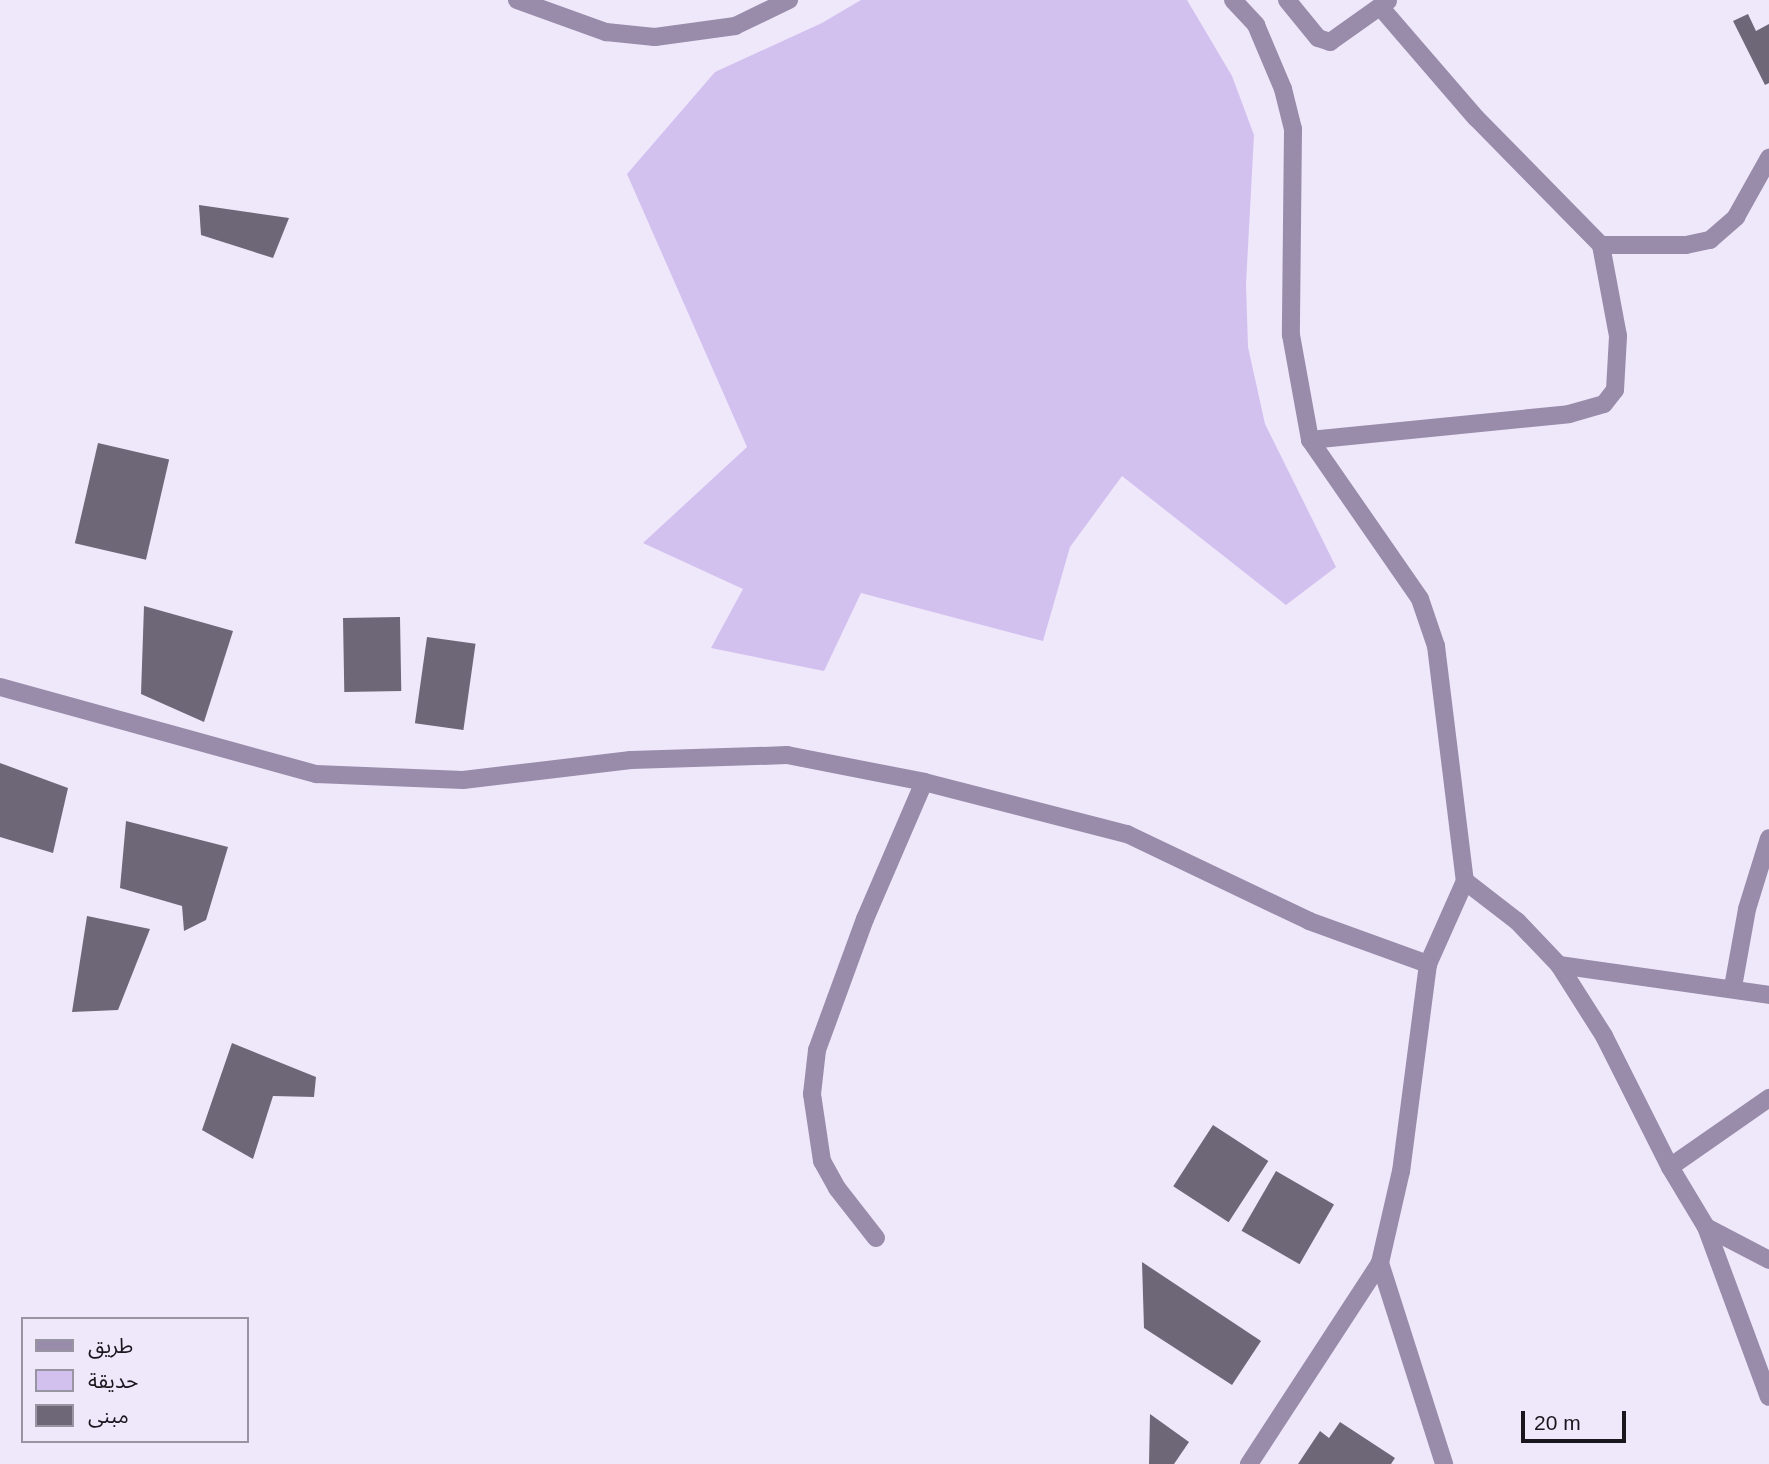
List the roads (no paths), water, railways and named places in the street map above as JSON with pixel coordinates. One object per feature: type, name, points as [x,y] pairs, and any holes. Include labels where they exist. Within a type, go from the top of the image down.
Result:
[{"type":"street","points":[[517,0],[606,32],[655,37],[735,26],[789,0]]},
{"type":"street","points":[[1233,0],[1256,25],[1283,89],[1293,129],[1291,335],[1310,440],[1420,599],[1432,634],[1446,698],[1465,881],[1428,964],[1401,1171],[1380,1263],[1249,1464]]},
{"type":"street","points":[[1287,0],[1316,36],[1330,42],[1385,4],[1475,118],[1601,245],[1618,336],[1615,390],[1604,404],[1569,414],[1310,440]]},
{"type":"street","points":[[1601,245],[1686,245],[1710,240],[1736,217],[1769,158]]},
{"type":"street","points":[[0,687],[316,774],[463,780],[631,760],[787,755],[923,782],[1128,834],[1309,921],[1428,964]]},
{"type":"street","points":[[876,1238],[837,1188],[822,1161],[812,1094],[817,1050],[865,919],[923,782]]},
{"type":"street","points":[[1733,987],[1747,909],[1769,838]]},
{"type":"street","points":[[1465,881],[1517,921],[1559,965],[1604,1036],[1670,1167],[1706,1227],[1769,1397]]},
{"type":"street","points":[[1559,965],[1733,987],[1769,995]]},
{"type":"street","points":[[1670,1167],[1769,1098]]},
{"type":"street","points":[[1706,1227],[1769,1260]]},
{"type":"street","points":[[1380,1263],[1444,1464]]}]
